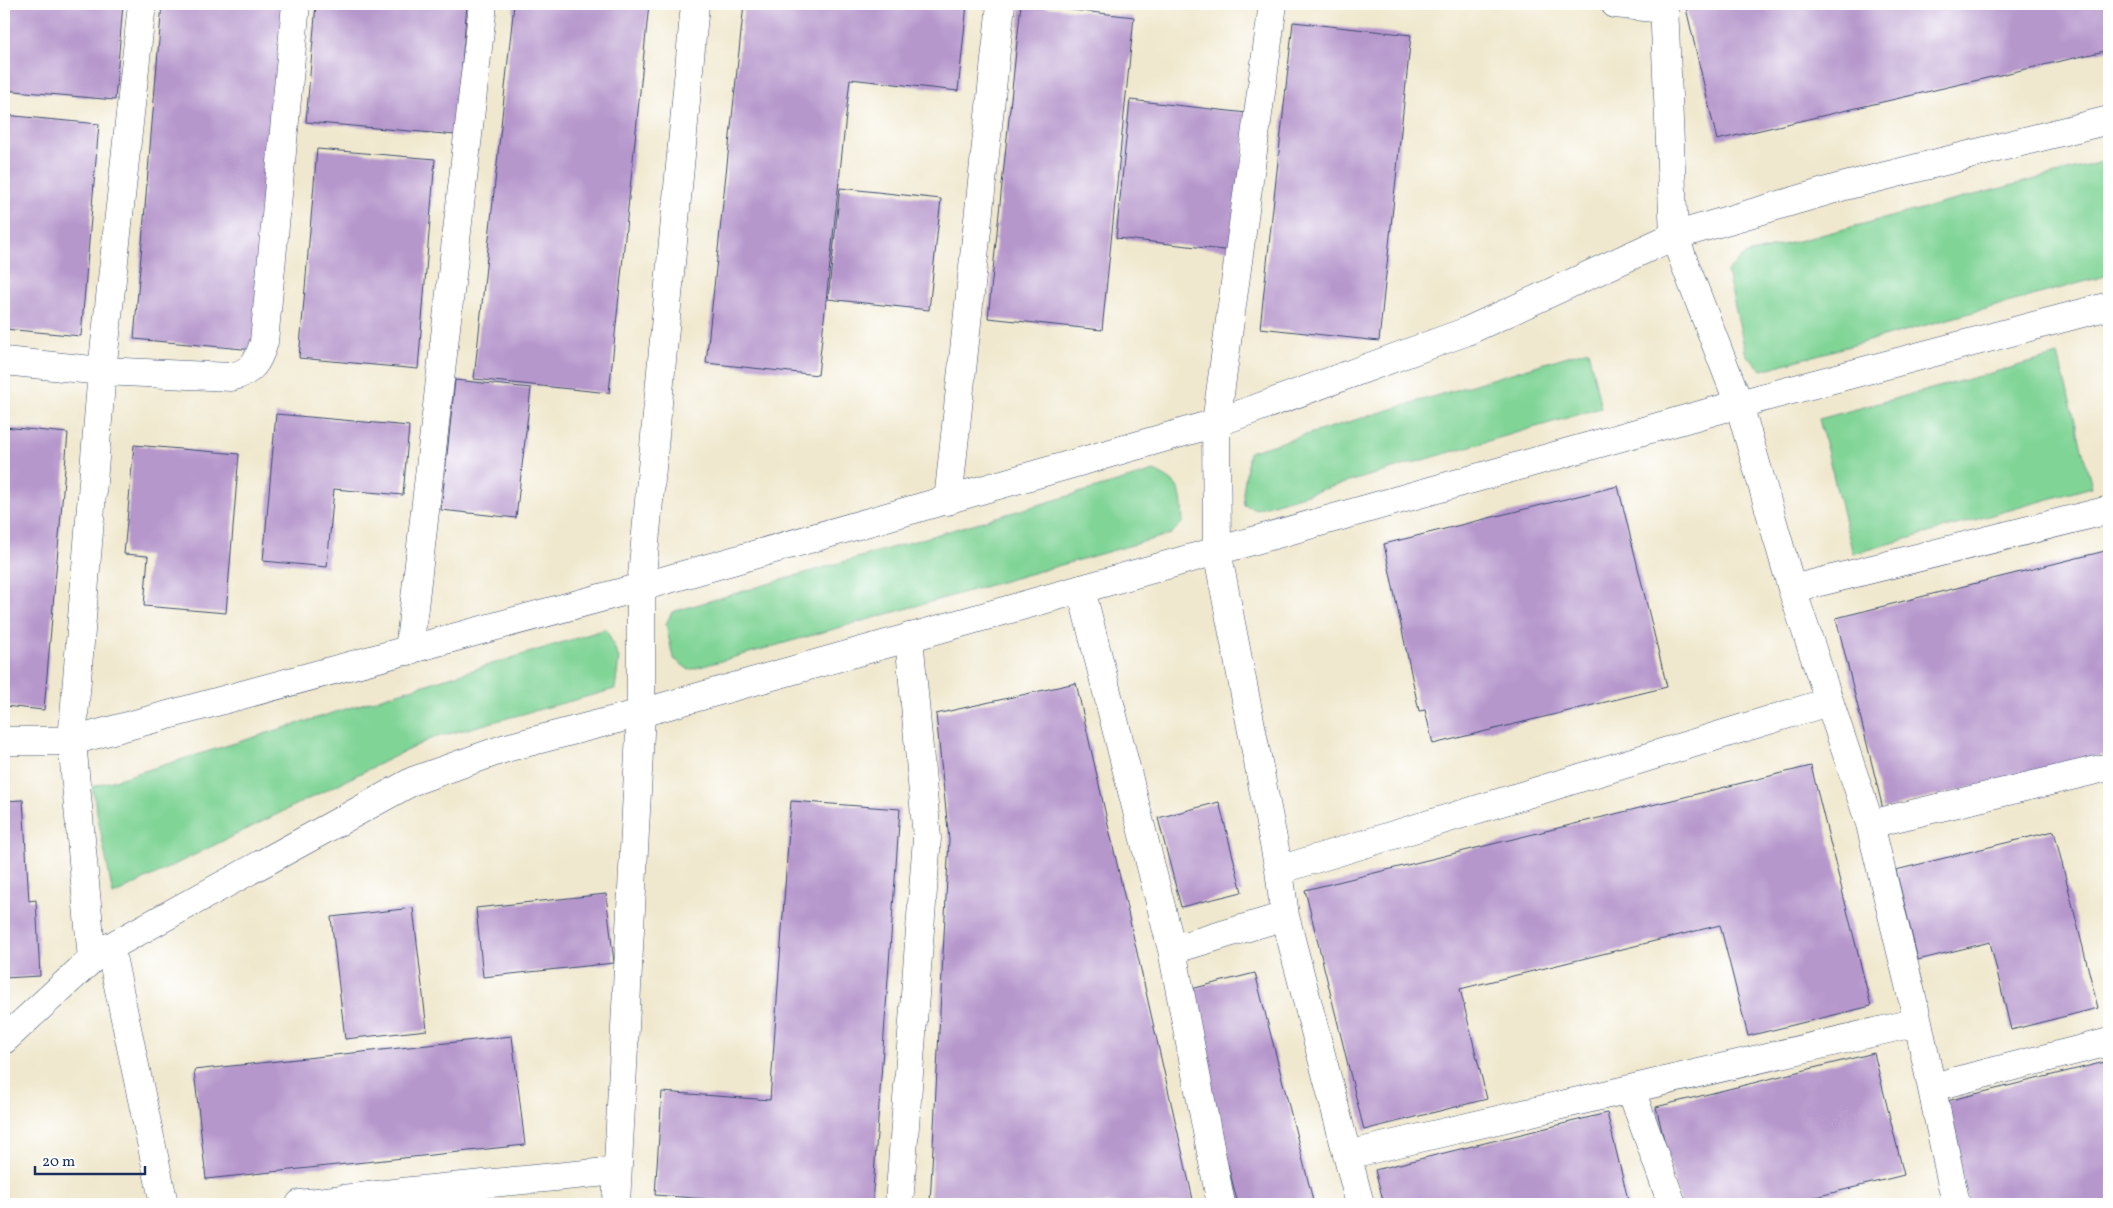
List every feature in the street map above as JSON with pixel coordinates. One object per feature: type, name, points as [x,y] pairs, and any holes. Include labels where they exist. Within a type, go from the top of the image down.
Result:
[{"type":"street","points":[[142,4],[102,371],[72,741],[101,953],[164,1204]]},
{"type":"street","points":[[4,361],[102,371],[231,377],[253,368],[264,342],[296,4]]},
{"type":"street","points":[[409,651],[483,4]]},
{"type":"street","points":[[616,1204],[641,712],[641,588],[695,4]]},
{"type":"street","points":[[948,501],[1001,4]]},
{"type":"street","points":[[1274,4],[1216,423],[1217,550],[1279,870],[1285,916],[1360,1204]]},
{"type":"street","points":[[1615,4],[1664,6],[1674,236],[1739,404],[1792,589],[1870,824],[1918,1022],[1956,1204]]},
{"type":"street","points":[[4,741],[72,741],[641,588],[1216,423],[1465,332],[1674,236],[1842,187],[2109,120]]},
{"type":"street","points":[[4,1040],[101,953],[412,781],[506,748],[909,638],[1739,404],[2109,306]]},
{"type":"street","points":[[1792,589],[2109,510]]},
{"type":"street","points":[[1081,589],[1172,950],[1221,1204]]},
{"type":"street","points":[[900,1204],[926,838],[909,638]]},
{"type":"street","points":[[1279,870],[1828,702]]},
{"type":"street","points":[[1870,824],[2109,767]]},
{"type":"street","points":[[1172,950],[1285,916]]},
{"type":"street","points":[[1347,1156],[1918,1022]]},
{"type":"street","points":[[1932,1087],[2109,1042]]},
{"type":"street","points":[[1631,1090],[1672,1204]]},
{"type":"street","points":[[300,1204],[617,1171]]},
{"type":"green space","points":[[2109,160],[2109,275],[1762,370],[1746,355],[1727,272],[1744,255]]},
{"type":"green space","points":[[1588,350],[1601,408],[1256,509],[1244,505],[1243,493],[1249,452]]},
{"type":"green space","points":[[2058,355],[2092,487],[1853,554],[1819,419]]},
{"type":"green space","points":[[1154,471],[1170,480],[1179,490],[1181,496],[1183,522],[1171,534],[689,670],[673,658],[666,624],[672,612]]},
{"type":"green space","points":[[606,629],[619,658],[615,689],[430,739],[113,895],[92,787]]},
{"type":"building","points":[[4,4],[123,4],[115,100],[4,90]]},
{"type":"building","points":[[162,4],[283,4],[254,350],[134,339]]},
{"type":"building","points":[[316,4],[467,4],[456,135],[306,122]]},
{"type":"building","points":[[514,4],[649,4],[609,393],[474,379]]},
{"type":"building","points":[[744,4],[967,4],[958,91],[850,79],[818,375],[706,363]]},
{"type":"building","points":[[1021,4],[1134,17],[1102,330],[988,318]]},
{"type":"building","points":[[1685,4],[2109,4],[2109,50],[1717,140]]},
{"type":"building","points":[[1293,22],[1411,35],[1379,341],[1260,328]]},
{"type":"building","points":[[1130,100],[1247,113],[1233,251],[1116,238]]},
{"type":"building","points":[[4,115],[99,124],[81,336],[4,329]]},
{"type":"building","points":[[317,149],[435,159],[418,369],[299,358]]},
{"type":"building","points":[[840,188],[941,199],[929,310],[828,299]]},
{"type":"building","points":[[455,380],[531,388],[516,518],[441,510]]},
{"type":"building","points":[[276,414],[409,426],[403,495],[334,489],[327,567],[263,561]]},
{"type":"building","points":[[4,427],[68,433],[44,710],[4,706]]},
{"type":"building","points":[[134,445],[239,454],[226,613],[144,606],[148,556],[124,554]]},
{"type":"building","points":[[1618,486],[1667,687],[1433,744],[1425,710],[1419,711],[1384,544]]},
{"type":"building","points":[[2109,550],[2109,753],[1883,809],[1836,618]]},
{"type":"building","points":[[1076,683],[1194,1204],[930,1204],[949,840],[936,714]]},
{"type":"building","points":[[1811,766],[1871,1006],[1748,1036],[1720,925],[1460,989],[1487,1099],[1364,1130],[1305,890]]},
{"type":"building","points":[[23,800],[29,901],[36,900],[40,976],[4,978],[4,801]]},
{"type":"building","points":[[791,801],[900,809],[872,1204],[772,1204],[655,1195],[662,1092],[770,1100]]},
{"type":"building","points":[[1219,802],[1242,892],[1181,907],[1158,818]]},
{"type":"building","points":[[2054,831],[2098,1008],[2011,1030],[1990,942],[1918,960],[1896,870]]},
{"type":"building","points":[[606,894],[614,963],[483,977],[476,908]]},
{"type":"building","points":[[413,908],[427,1030],[345,1039],[331,917]]},
{"type":"building","points":[[1255,973],[1314,1204],[1238,1204],[1183,991]]},
{"type":"building","points":[[512,1036],[525,1145],[206,1179],[194,1070]]},
{"type":"building","points":[[1874,1053],[1904,1175],[1787,1204],[1680,1204],[1656,1107]]},
{"type":"building","points":[[2109,1061],[2109,1204],[1969,1204],[1943,1102]]},
{"type":"building","points":[[1607,1113],[1629,1204],[1384,1204],[1375,1170]]}]
